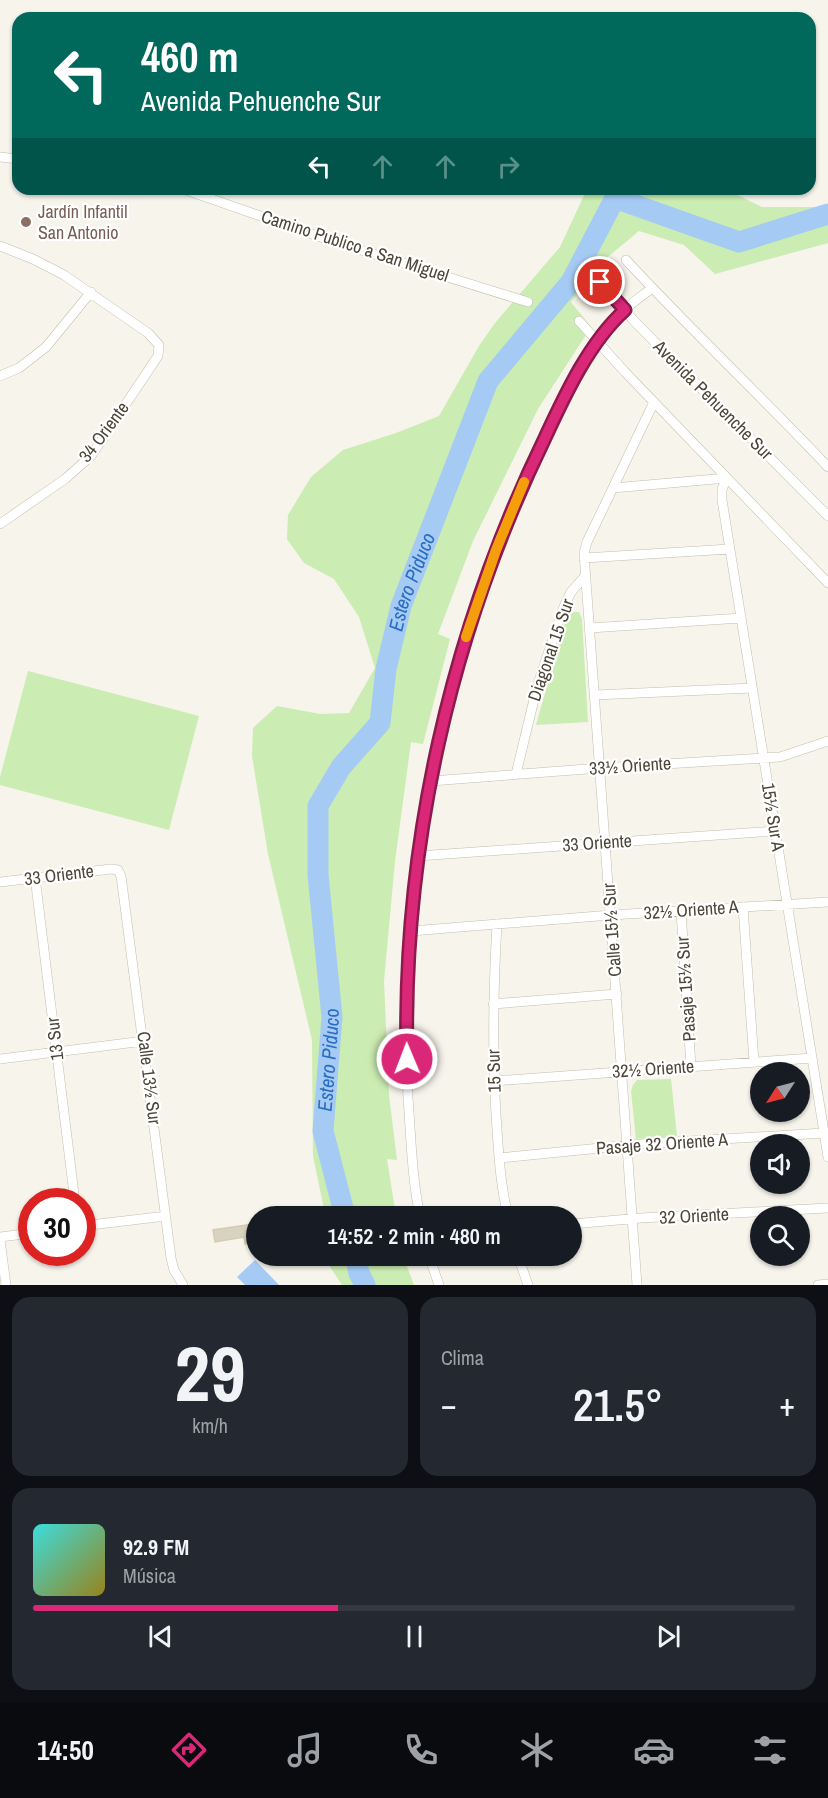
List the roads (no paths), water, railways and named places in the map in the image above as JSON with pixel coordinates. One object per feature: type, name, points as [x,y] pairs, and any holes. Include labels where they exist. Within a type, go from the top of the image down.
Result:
[{"type":"street","name":"Camino Publico a San Miguel","points":[[200,195],[329,240],[528,302]]},
{"type":"street","points":[[0,246],[64,275],[91,292],[46,347],[19,368],[0,376]]},
{"type":"street","name":"Avenida Pehuenche Sur","points":[[626,260],[828,467]]},
{"type":"street","name":"Avenida Pehuenche Sur","points":[[600,282],[828,516]]},
{"type":"street","points":[[419,1206],[407,1077],[407,1004],[411,931],[418,856],[431,781],[460,659],[496,550],[543,441],[597,341],[610,324],[652,288]]},
{"type":"street","name":"34 Oriente","points":[[0,524],[65,479],[91,456],[158,356],[159,345],[148,333],[91,292]]},
{"type":"street","points":[[579,321],[828,583]]},
{"type":"street","points":[[586,575],[584,558],[587,542],[654,402]]},
{"type":"street","points":[[613,488],[727,478]]},
{"type":"street","name":"15½ Sur A","points":[[727,478],[721,494],[828,1157]]},
{"type":"street","points":[[584,558],[730,549]]},
{"type":"street","name":"Calle 15½ Sur","points":[[586,575],[637,1285]]},
{"type":"street","name":"Diagonal 15 Sur","points":[[516,774],[537,687],[562,609],[571,592],[586,575]]},
{"type":"street","points":[[590,628],[741,618]]},
{"type":"street","points":[[595,695],[752,688]]},
{"type":"street","name":"33½ Oriente","points":[[431,781],[780,757],[828,741]]},
{"type":"street","name":"33 Oriente","points":[[418,856],[776,831]]},
{"type":"street","name":"33 Oriente","points":[[0,882],[118,870]]},
{"type":"street","name":"Calle 13½ Sur","points":[[118,870],[121,876],[173,1264],[183,1285]]},
{"type":"street","name":"13 Sur","points":[[35,877],[73,1188]]},
{"type":"street","name":"32½ Oriente A","points":[[411,931],[611,915],[828,902]]},
{"type":"street","points":[[743,907],[754,1062]]},
{"type":"street","name":"Pasaje 15½ Sur","points":[[681,911],[691,1067]]},
{"type":"street","name":"15 Sur","points":[[497,924],[494,1081],[499,1158],[506,1206]]},
{"type":"street","points":[[494,1004],[617,994]]},
{"type":"street","points":[[0,1059],[144,1041]]},
{"type":"street","name":"32½ Oriente","points":[[754,1062],[812,1058]]},
{"type":"street","name":"32½ Oriente","points":[[494,1081],[750,1062]]},
{"type":"street","name":"Pasaje 32 Oriente A","points":[[499,1158],[626,1146],[824,1133]]},
{"type":"street","name":"32 Oriente","points":[[582,1223],[828,1208]]},
{"type":"street","points":[[96,1225],[166,1216]]},
{"type":"street","points":[[6,1285],[0,1238],[18,1235]]},
{"type":"street","points":[[433,1266],[440,1285]]},
{"type":"street","points":[[521,1266],[528,1285]]},
{"type":"street","points":[[818,1285],[828,1284]]},
{"type":"water","points":[[249,1266],[261,1266],[279,1285],[245,1285],[237,1277]]},
{"type":"waterway","name":"Estero Piduco","points":[[342,1206],[323,1131],[332,1017],[318,875],[318,806],[341,767],[380,723],[386,669],[401,606],[488,381],[571,282],[615,198],[739,242],[828,214]]},
{"type":"waterway","name":"Estero Piduco","points":[[357,1266],[365,1285]]},
{"type":"place","name":"Jardín Infantil San Antonio","points":[[26,222]]}]
